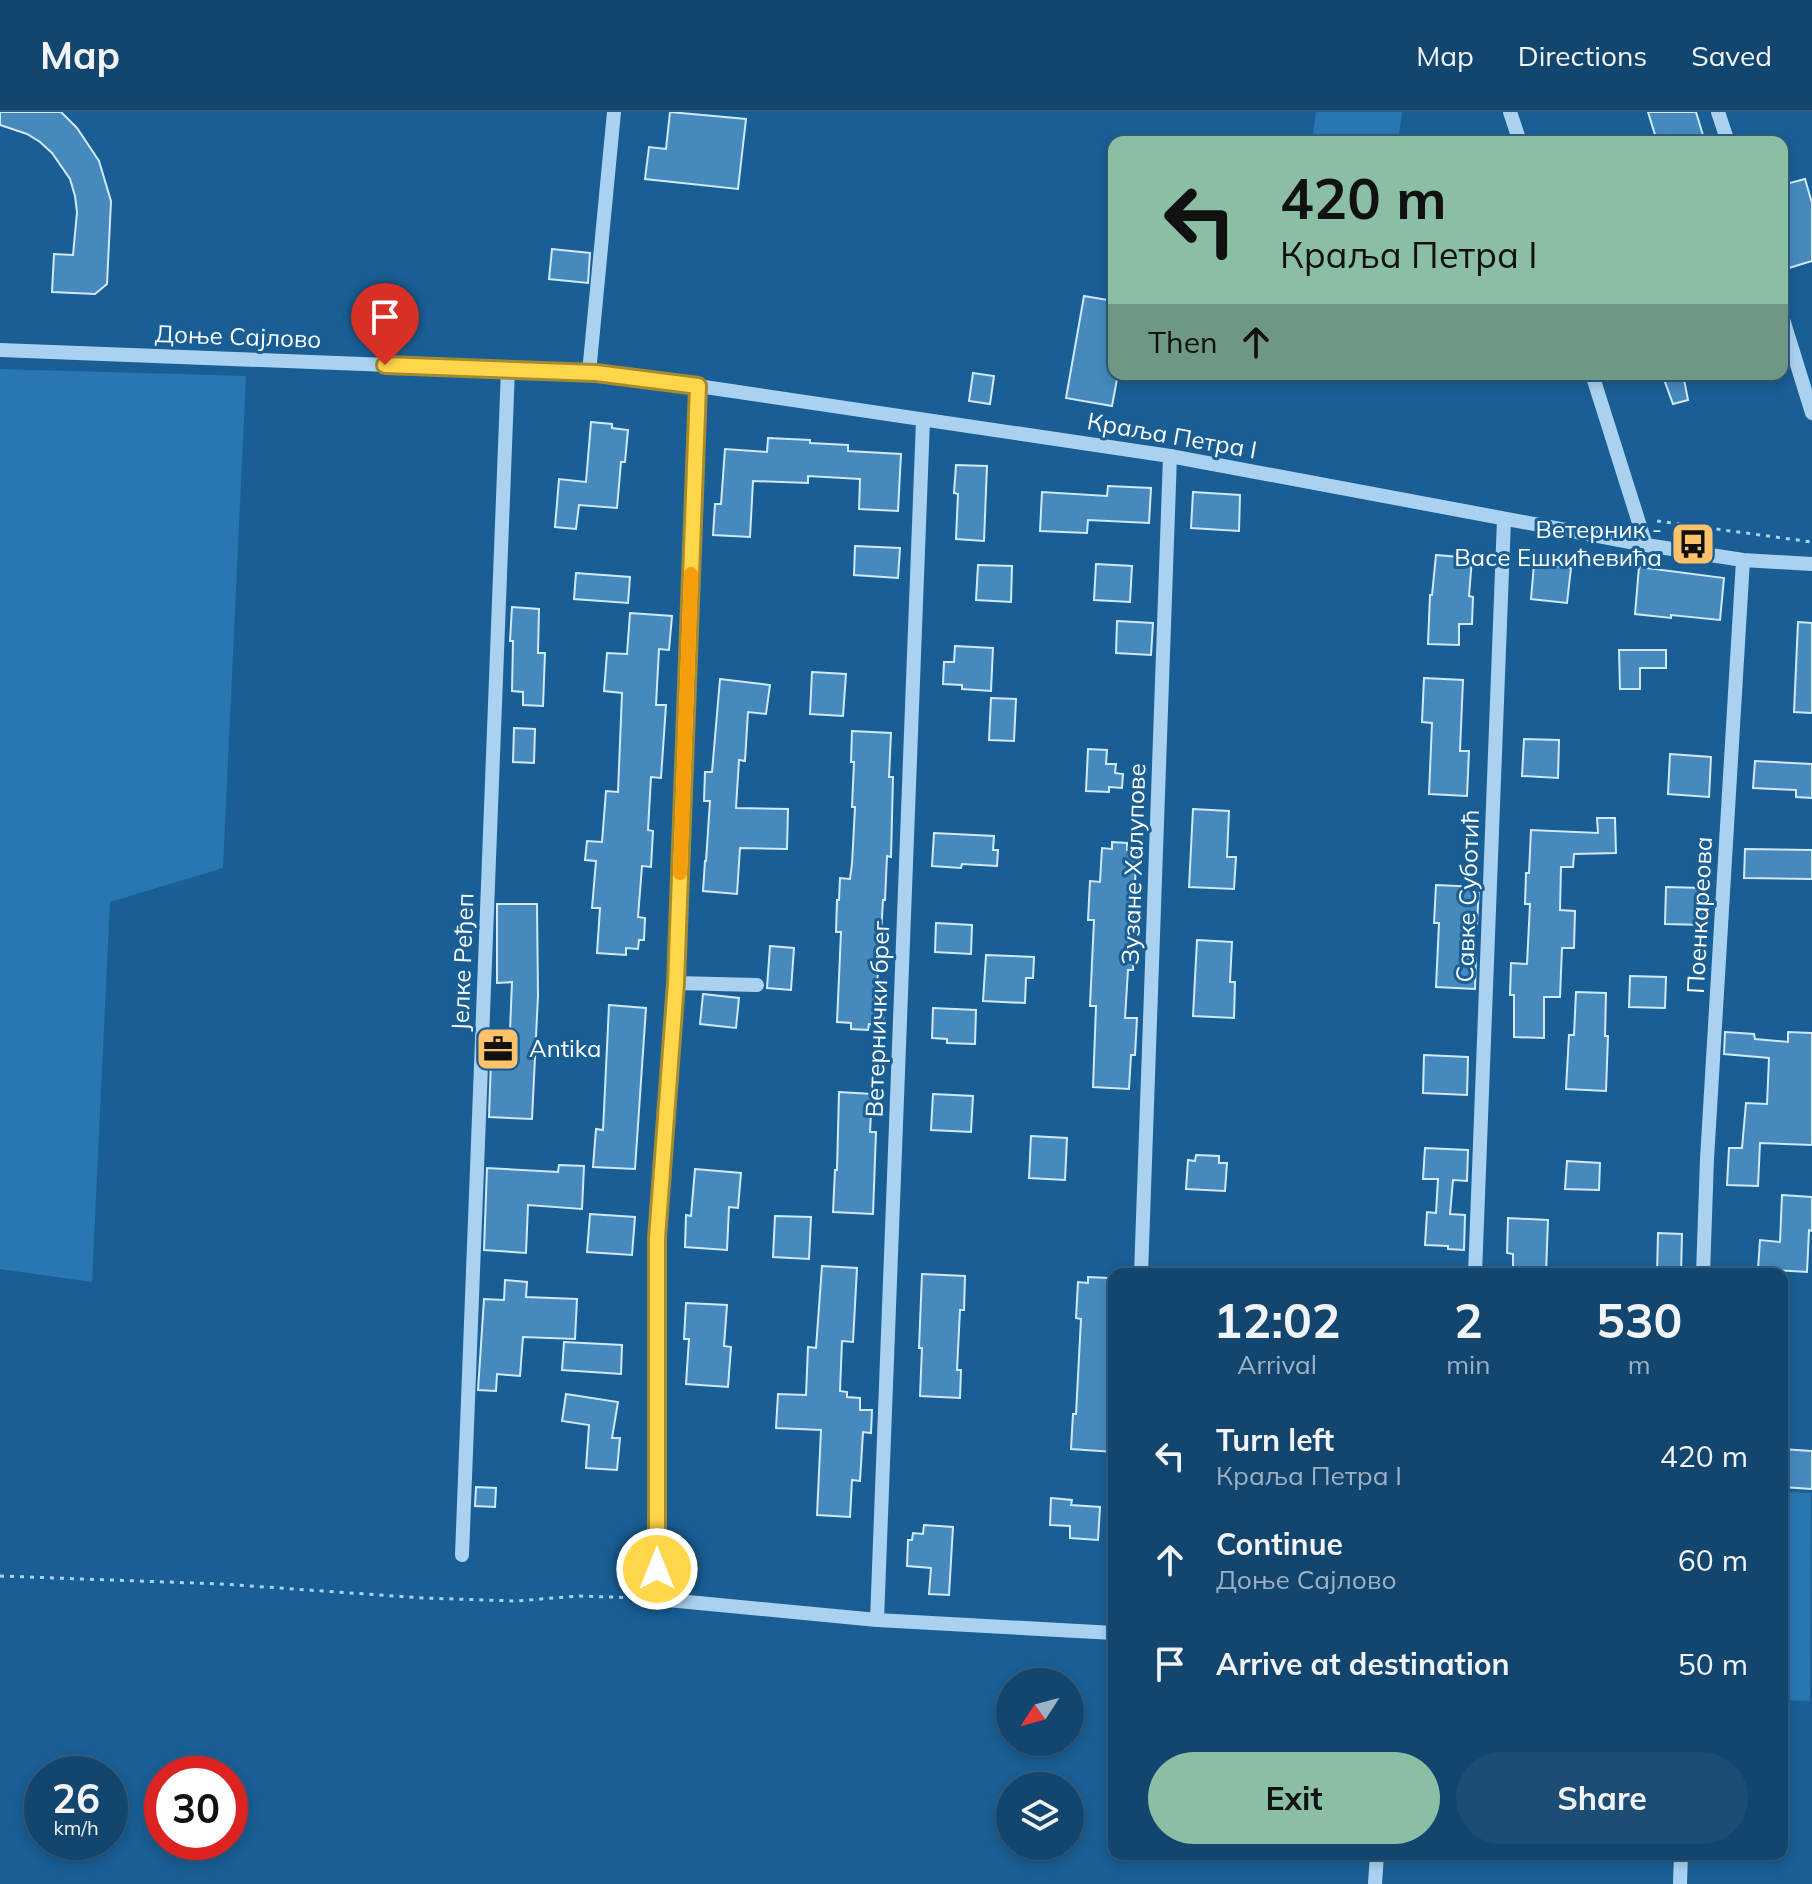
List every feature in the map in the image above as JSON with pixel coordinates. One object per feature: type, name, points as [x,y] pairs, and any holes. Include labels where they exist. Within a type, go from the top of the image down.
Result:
[{"type":"street","points":[[589,373],[614,112]]},
{"type":"street","points":[[1510,112],[1518,136]]},
{"type":"street","points":[[1718,112],[1726,136]]},
{"type":"street","points":[[1788,335],[1812,413]]},
{"type":"street","name":"Доње Сајлово","points":[[0,350],[515,370]]},
{"type":"street","name":"Краља Петра I","points":[[515,370],[589,373],[698,386],[1170,456],[1646,545],[1743,560],[1812,564]]},
{"type":"street","name":"Јелке Ређеп","points":[[462,1555],[515,370]]},
{"type":"street","points":[[1594,380],[1646,545]]},
{"type":"street","points":[[698,386],[676,983],[657,1238],[657,1599],[877,1620],[1108,1633]]},
{"type":"street","name":"Ветернички брег","points":[[877,1620],[923,420]]},
{"type":"street","name":"Зузане Халупове","points":[[1141,1268],[1170,456]]},
{"type":"street","name":"Савке Суботић","points":[[1475,1268],[1504,519]]},
{"type":"street","name":"Поенкареова","points":[[1703,1268],[1743,560]]},
{"type":"street","points":[[676,983],[757,985]]},
{"type":"street","points":[[1375,1884],[1377,1860]]},
{"type":"street","points":[[1680,1884],[1681,1860]]},
{"type":"path","points":[[1637,518],[1812,542]]},
{"type":"path","points":[[0,1576],[222,1584],[423,1598],[516,1601],[579,1596],[657,1599]]},
{"type":"shaded area","points":[[1316,112],[1402,112],[1399,136],[1313,136]]},
{"type":"shaded area","points":[[0,369],[246,376],[223,868],[110,902],[92,1282],[0,1269]]},
{"type":"shaded area","points":[[1788,1492],[1811,1493],[1810,1701],[1788,1700]]},
{"type":"building","points":[[0,112],[61,112],[77,128],[99,161],[111,201],[107,284],[95,294],[52,292],[54,254],[73,255],[77,212],[75,196],[70,179],[52,153],[27,134],[0,125]]},
{"type":"building","points":[[670,112],[746,119],[738,189],[645,179],[649,147],[666,149]]},
{"type":"building","points":[[1648,112],[1696,112],[1703,136],[1668,135],[1655,136]]},
{"type":"building","points":[[1805,179],[1812,203],[1812,261],[1789,268],[1788,264],[1788,183]]},
{"type":"building","points":[[552,249],[590,253],[588,283],[549,279]]},
{"type":"building","points":[[1084,296],[1108,300],[1108,380],[1117,380],[1112,406],[1066,398]]},
{"type":"building","points":[[973,373],[994,376],[990,404],[969,401]]},
{"type":"building","points":[[1664,380],[1684,380],[1688,400],[1673,404]]},
{"type":"building","points":[[591,422],[612,424],[612,428],[628,430],[625,462],[621,462],[617,508],[579,505],[576,529],[555,527],[559,479],[586,482]]},
{"type":"building","points":[[768,438],[848,445],[848,451],[901,454],[898,511],[859,509],[860,479],[808,476],[808,483],[753,481],[750,537],[713,535],[715,504],[721,504],[725,449],[767,452]]},
{"type":"building","points":[[956,465],[987,466],[984,541],[956,539]]},
{"type":"building","points":[[1108,486],[1151,488],[1149,523],[1088,520],[1087,533],[1040,531],[1042,492],[1107,496]]},
{"type":"building","points":[[1193,492],[1240,495],[1239,531],[1191,528]]},
{"type":"building","points":[[855,546],[900,548],[898,578],[854,575]]},
{"type":"building","points":[[1436,555],[1472,558],[1469,596],[1473,597],[1472,624],[1459,624],[1459,645],[1428,644]]},
{"type":"building","points":[[1096,564],[1132,566],[1130,602],[1094,600]]},
{"type":"building","points":[[1534,564],[1571,568],[1567,603],[1531,599]]},
{"type":"building","points":[[978,565],[1012,566],[1011,602],[976,600]]},
{"type":"building","points":[[1639,567],[1724,578],[1720,620],[1635,614]]},
{"type":"building","points":[[576,573],[630,577],[628,603],[574,599]]},
{"type":"building","points":[[512,607],[539,609],[538,653],[545,653],[543,706],[523,705],[523,692],[512,691]]},
{"type":"building","points":[[630,613],[672,616],[669,650],[659,649],[656,705],[666,705],[661,778],[651,777],[648,830],[653,831],[651,867],[642,866],[638,917],[645,918],[644,940],[639,940],[638,949],[626,948],[626,955],[597,953],[600,908],[592,908],[596,861],[585,860],[587,841],[602,842],[606,791],[618,792],[622,693],[604,691],[607,653],[627,654]]},
{"type":"building","points":[[1117,621],[1153,623],[1151,655],[1116,653]]},
{"type":"building","points":[[1798,622],[1812,623],[1812,713],[1794,712]]},
{"type":"building","points":[[955,646],[993,648],[991,691],[943,684],[944,662],[954,662]]},
{"type":"building","points":[[1619,650],[1666,650],[1666,668],[1640,668],[1640,689],[1620,689]]},
{"type":"building","points":[[812,672],[846,674],[843,716],[810,714]]},
{"type":"building","points":[[1424,678],[1463,680],[1460,751],[1469,751],[1467,796],[1429,794],[1432,723],[1422,722]]},
{"type":"building","points":[[720,679],[770,685],[766,714],[748,712],[745,761],[739,760],[736,808],[788,809],[787,849],[740,848],[737,894],[703,891],[710,801],[704,801],[705,772],[712,772]]},
{"type":"building","points":[[991,698],[1016,699],[1014,741],[989,740]]},
{"type":"building","points":[[514,728],[535,729],[534,763],[513,762]]},
{"type":"building","points":[[852,731],[891,733],[891,857],[887,856],[877,987],[885,987],[883,1025],[869,1024],[868,1030],[851,1029],[851,1023],[837,1022],[841,932],[836,932],[837,900],[840,878],[850,879],[855,807],[852,807]]},
{"type":"building","points":[[1524,739],[1559,740],[1558,778],[1522,776]]},
{"type":"building","points":[[1088,749],[1107,750],[1106,764],[1116,764],[1115,773],[1123,774],[1122,788],[1109,787],[1109,792],[1086,791]]},
{"type":"building","points":[[1670,754],[1711,757],[1709,797],[1668,794]]},
{"type":"building","points":[[1755,761],[1812,764],[1812,798],[1796,797],[1796,790],[1753,788]]},
{"type":"building","points":[[1193,809],[1229,811],[1227,857],[1236,857],[1234,889],[1189,887]]},
{"type":"building","points":[[1597,818],[1615,818],[1616,853],[1574,854],[1573,867],[1561,867],[1560,910],[1575,911],[1574,948],[1562,948],[1560,997],[1544,997],[1544,1038],[1514,1037],[1511,963],[1527,964],[1530,904],[1525,904],[1531,830],[1598,833]]},
{"type":"building","points":[[934,833],[994,836],[993,850],[998,850],[997,866],[932,866]]},
{"type":"building","points":[[1112,842],[1127,843],[1127,850],[1137,850],[1133,970],[1128,970],[1125,1018],[1137,1018],[1129,1089],[1093,1087],[1096,1006],[1090,1006],[1094,920],[1088,920],[1090,881],[1100,882],[1102,848],[1112,849]]},
{"type":"building","points":[[1745,849],[1812,850],[1812,879],[1744,878]]},
{"type":"building","points":[[1436,885],[1479,887],[1477,925],[1469,924],[1468,958],[1476,958],[1475,989],[1436,987],[1439,923],[1434,923]]},
{"type":"building","points":[[1666,887],[1705,888],[1704,925],[1665,924]]},
{"type":"building","points":[[497,904],[537,904],[538,996],[532,1119],[489,1117],[492,1031],[510,1031],[512,982],[497,983]]},
{"type":"building","points":[[936,923],[972,925],[971,954],[935,952]]},
{"type":"building","points":[[1197,940],[1232,942],[1230,982],[1235,982],[1234,1018],[1193,1016]]},
{"type":"building","points":[[770,946],[794,948],[791,990],[767,988]]},
{"type":"building","points":[[986,955],[1034,957],[1033,978],[1026,978],[1025,1003],[983,1001]]},
{"type":"building","points":[[1630,976],[1666,977],[1665,1008],[1629,1007]]},
{"type":"building","points":[[1576,992],[1606,993],[1606,1091],[1566,1089],[1569,1035],[1574,1035]]},
{"type":"building","points":[[703,994],[739,998],[736,1028],[700,1024]]},
{"type":"building","points":[[609,1005],[646,1008],[635,1169],[593,1167],[596,1129],[603,1130]]},
{"type":"building","points":[[933,1008],[976,1010],[975,1044],[947,1043],[947,1039],[932,1038]]},
{"type":"building","points":[[1725,1032],[1754,1034],[1755,1039],[1788,1042],[1788,1032],[1812,1033],[1812,1145],[1760,1143],[1758,1186],[1727,1185],[1729,1148],[1742,1148],[1746,1103],[1767,1104],[1769,1058],[1724,1054]]},
{"type":"building","points":[[1424,1055],[1468,1057],[1467,1095],[1423,1093]]},
{"type":"building","points":[[839,1092],[872,1094],[870,1132],[876,1132],[873,1214],[833,1212]]},
{"type":"building","points":[[933,1094],[973,1096],[971,1132],[931,1130]]},
{"type":"building","points":[[1031,1136],[1067,1138],[1065,1180],[1029,1178]]},
{"type":"building","points":[[1425,1148],[1468,1150],[1467,1181],[1453,1180],[1450,1214],[1465,1215],[1464,1250],[1425,1245],[1427,1212],[1436,1213],[1438,1179],[1423,1179]]},
{"type":"building","points":[[1196,1155],[1219,1156],[1219,1163],[1227,1163],[1225,1191],[1186,1189],[1188,1160],[1195,1161]]},
{"type":"building","points":[[1567,1161],[1600,1163],[1599,1190],[1565,1189]]},
{"type":"building","points":[[559,1165],[584,1166],[582,1209],[528,1205],[526,1253],[484,1250],[487,1168],[558,1172]]},
{"type":"building","points":[[695,1169],[741,1173],[738,1208],[729,1207],[727,1250],[685,1247],[686,1215],[691,1216]]},
{"type":"building","points":[[1782,1195],[1812,1197],[1807,1272],[1788,1271],[1788,1268],[1758,1268],[1760,1240],[1780,1242]]},
{"type":"building","points":[[590,1214],[635,1217],[632,1255],[587,1252]]},
{"type":"building","points":[[775,1216],[811,1217],[809,1259],[773,1257]]},
{"type":"building","points":[[1508,1218],[1548,1220],[1546,1268],[1513,1268],[1513,1254],[1507,1253]]},
{"type":"building","points":[[1658,1233],[1682,1234],[1681,1268],[1657,1268]]},
{"type":"building","points":[[822,1266],[857,1268],[853,1342],[842,1341],[840,1391],[847,1392],[847,1397],[860,1398],[860,1410],[872,1410],[871,1433],[863,1432],[860,1481],[852,1480],[850,1517],[817,1515],[821,1430],[776,1428],[778,1394],[806,1395],[808,1347],[816,1348]]},
{"type":"building","points":[[922,1274],[965,1276],[957,1370],[961,1370],[960,1398],[920,1396]]},
{"type":"building","points":[[1088,1277],[1108,1278],[1108,1452],[1071,1449],[1081,1319],[1076,1318],[1078,1282],[1088,1283]]},
{"type":"building","points":[[505,1280],[527,1282],[526,1297],[577,1299],[575,1339],[523,1337],[520,1376],[497,1374],[496,1391],[478,1390],[484,1299],[504,1300]]},
{"type":"building","points":[[686,1303],[727,1305],[724,1346],[731,1347],[728,1387],[686,1384],[689,1339],[684,1339]]},
{"type":"building","points":[[564,1342],[622,1345],[621,1374],[562,1370]]},
{"type":"building","points":[[566,1394],[618,1402],[612,1438],[620,1438],[617,1470],[586,1468],[589,1425],[562,1421]]},
{"type":"building","points":[[1788,1449],[1812,1451],[1812,1489],[1788,1487]]},
{"type":"building","points":[[476,1487],[496,1488],[495,1507],[475,1506]]},
{"type":"building","points":[[1051,1498],[1072,1500],[1071,1505],[1100,1507],[1098,1540],[1070,1538],[1070,1526],[1050,1525]]},
{"type":"building","points":[[924,1525],[953,1527],[949,1595],[929,1594],[931,1568],[907,1566],[908,1540],[912,1540],[913,1533],[923,1534]]},
{"type":"slow traffic","points":[[680,873],[691,574]]},
{"type":"place","name":"Ветерник - Васе Ешкићевића","points":[[1693,544]]},
{"type":"place","name":"Antika","points":[[498,1049]]},
{"type":"route","points":[[385,365],[596,373],[698,386],[676,983],[657,1238],[657,1569]]}]
